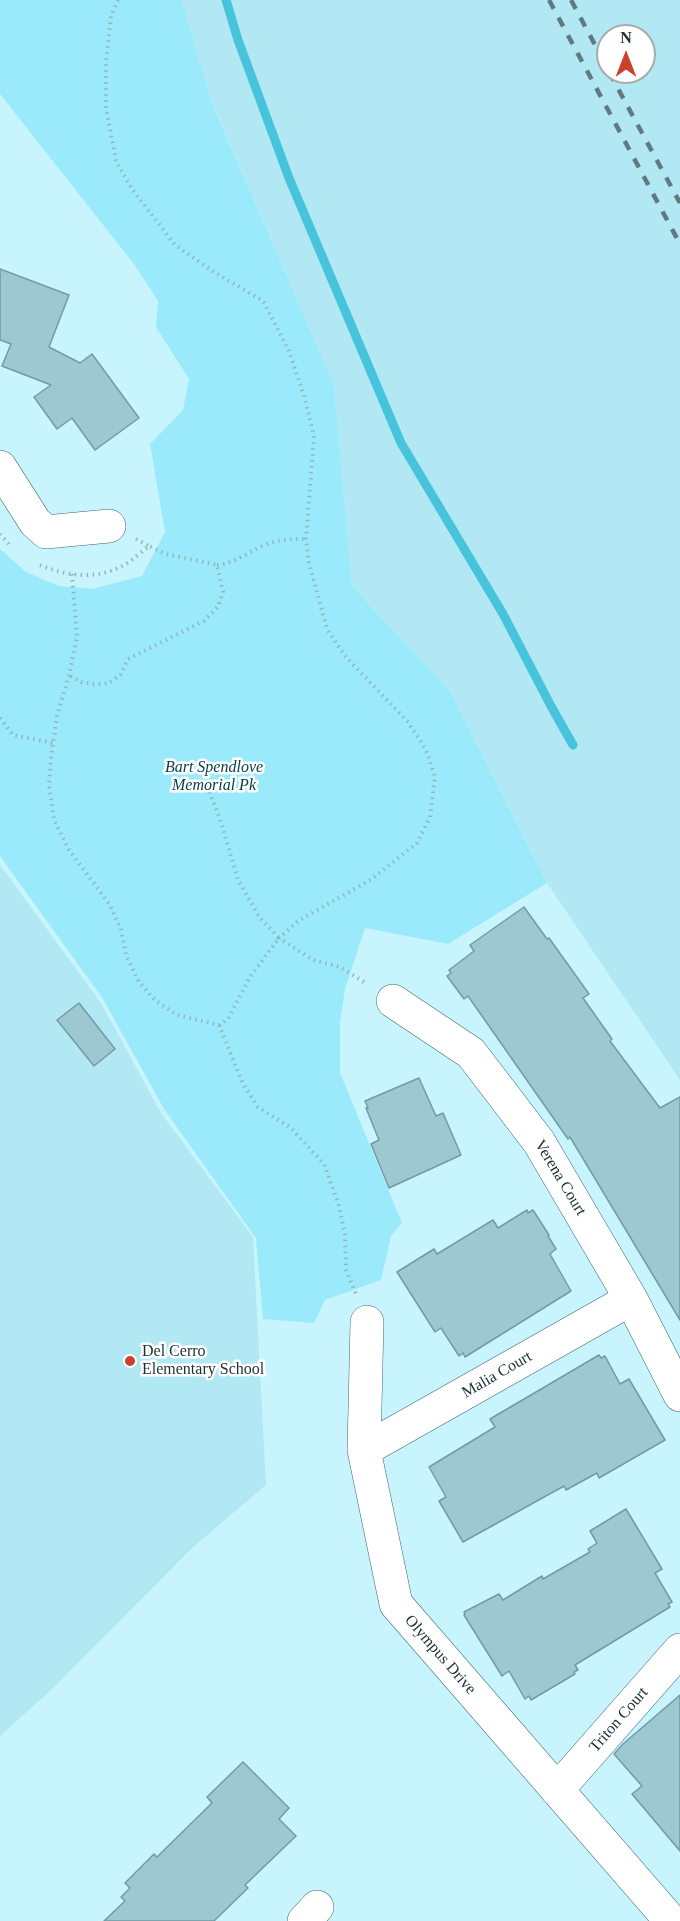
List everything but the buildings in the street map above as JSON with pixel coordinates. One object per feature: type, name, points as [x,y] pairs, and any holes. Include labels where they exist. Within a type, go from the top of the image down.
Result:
[{"type":"street","points":[[0,467],[35,522],[46,532],[109,526]]},
{"type":"street","name":"Verena Court","points":[[393,1001],[471,1053],[539,1142],[631,1299],[680,1395]]},
{"type":"street","name":"Malia Court","points":[[364,1450],[631,1299]]},
{"type":"street","name":"Olympus Drive","points":[[367,1322],[364,1450],[396,1604],[671,1921]]},
{"type":"street","name":"Triton Court","points":[[557,1790],[680,1650]]},
{"type":"path","points":[[72,574],[77,636],[57,716],[53,743],[49,784],[54,820],[69,850],[110,905],[121,930],[126,955],[139,982],[155,1000],[177,1015],[219,1025],[228,1019],[250,977],[279,938],[298,921],[372,879],[417,843],[430,817],[435,777],[426,750],[408,722],[345,657],[327,628],[309,563],[306,539],[314,436],[289,351],[263,301],[214,272],[175,245],[132,189],[116,161],[106,108],[106,62],[111,16],[118,0]]},
{"type":"path","points":[[0,534],[16,551]]},
{"type":"path","points":[[31,561],[60,574],[95,576],[123,566],[149,546],[166,554],[217,565],[228,564],[266,545],[283,540],[306,539]]},
{"type":"path","points":[[69,675],[81,682],[109,683],[121,675],[128,659],[204,621],[218,607],[223,592],[217,565]]},
{"type":"path","points":[[0,718],[13,735],[53,743]]},
{"type":"path","points":[[204,780],[219,816],[238,880],[260,918],[279,938],[313,960],[339,967],[393,1001]]},
{"type":"path","points":[[219,1025],[243,1084],[258,1107],[291,1128],[324,1164],[339,1206],[345,1234],[346,1270],[367,1322]]},
{"type":"shaded area","points":[[182,0],[680,0],[680,1080],[547,883],[450,691],[352,586],[334,385],[212,102]]},
{"type":"shaded area","name":"Del Cerro Elementary School","points":[[0,865],[101,1003],[161,1113],[253,1237],[266,1485],[192,1548],[50,1691],[0,1736]]},
{"type":"green space","name":"Bart Spendlove Memorial Pk","points":[[0,0],[182,0],[212,103],[334,385],[352,586],[450,691],[547,883],[448,944],[365,928],[345,989],[340,1022],[340,1073],[402,1223],[391,1236],[381,1280],[325,1300],[314,1323],[263,1319],[256,1238],[164,1109],[103,999],[0,856],[0,549],[26,572],[59,586],[92,589],[142,576],[165,532],[150,444],[183,410],[189,379],[156,327],[158,301],[134,264],[0,94]]},
{"type":"waterway","points":[[226,0],[238,40],[289,178],[401,443],[503,614],[573,745]]},
{"type":"railway","points":[[549,0],[680,244]]},
{"type":"railway","points":[[571,0],[596,47]]},
{"type":"railway","points":[[616,84],[680,203]]},
{"type":"place","name":"Del Cerro Elementary School","points":[[130,1361]]}]
